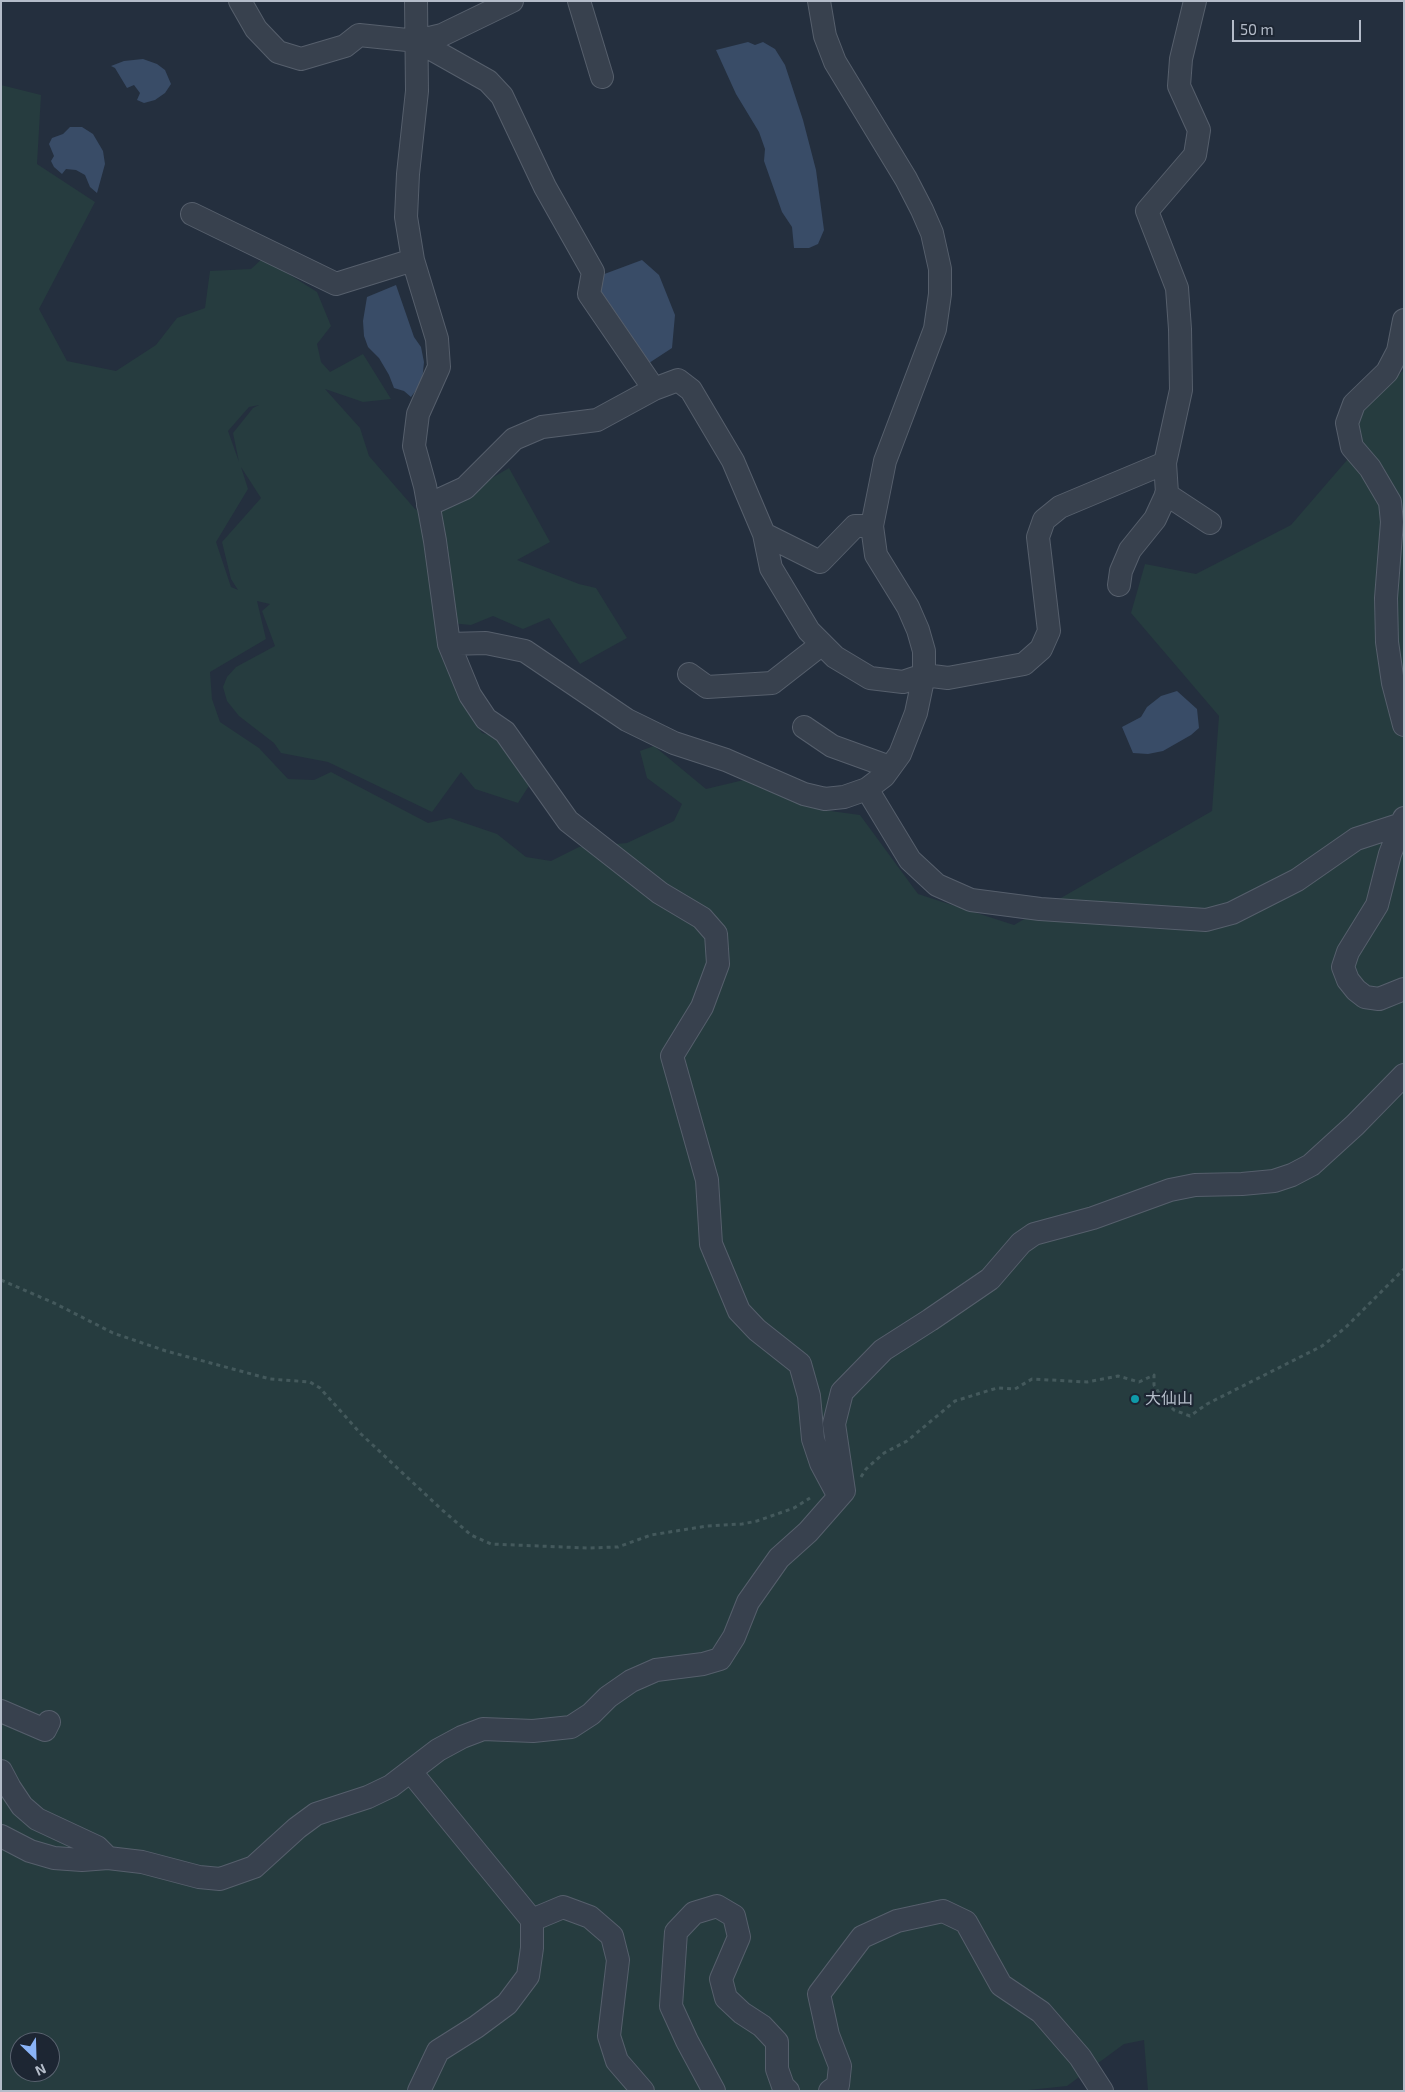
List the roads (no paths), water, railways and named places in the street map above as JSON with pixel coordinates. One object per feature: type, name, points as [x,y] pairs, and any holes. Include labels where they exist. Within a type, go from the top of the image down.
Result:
[{"type":"street","points":[[240,1],[256,29],[278,52],[300,59],[345,46],[359,35],[417,41],[442,35],[512,1]]},
{"type":"street","points":[[416,1],[417,91],[408,174],[406,217],[413,260],[437,339],[439,367],[418,414],[414,446],[435,541],[449,644],[470,695],[486,719],[505,732],[568,821],[660,893],[702,918],[716,934],[718,964],[702,1007],[672,1056],[708,1180],[711,1244],[740,1311],[758,1330],[800,1364],[809,1396],[813,1439],[821,1463],[839,1495]]},
{"type":"street","points":[[579,1],[602,77]]},
{"type":"street","points":[[449,644],[486,643],[525,651],[628,720],[674,743],[726,760],[804,794],[825,799],[844,797],[867,789],[884,776],[900,754],[916,714],[924,675],[924,651],[918,630],[908,607],[876,555],[872,526],[886,461],[935,329],[940,294],[940,269],[932,233],[922,210],[906,179],[835,62],[825,36],[819,1]]},
{"type":"street","points":[[1119,585],[1130,550],[1155,519],[1166,494],[1166,463],[1181,390],[1177,288],[1147,211],[1195,155],[1199,130],[1179,86],[1181,59],[1195,1]]},
{"type":"street","points":[[417,41],[488,80],[502,96],[545,187],[593,272],[589,294],[654,389]]},
{"type":"street","points":[[192,214],[260,249],[336,284],[413,260]]},
{"type":"street","points":[[1404,320],[1398,351],[1387,372],[1354,404],[1346,422],[1352,447],[1370,468],[1390,502],[1392,522],[1386,598],[1387,642],[1393,683],[1404,725]]},
{"type":"street","points":[[428,505],[465,488],[514,439],[542,427],[597,420],[654,389],[678,380],[691,390],[733,461],[764,534],[771,568],[809,630],[835,658],[870,678],[903,682],[924,675],[948,678],[1024,664],[1041,649],[1048,631],[1038,537],[1044,520],[1060,507],[1166,463]]},
{"type":"street","points":[[1166,494],[1210,522]]},
{"type":"street","points":[[764,534],[820,562],[855,526],[872,526]]},
{"type":"street","points":[[688,674],[707,688],[772,683],[822,644]]},
{"type":"street","points":[[804,727],[832,746],[890,767]]},
{"type":"street","points":[[867,789],[910,860],[937,885],[971,900],[1040,909],[1206,920],[1232,913],[1297,880],[1356,839],[1403,821]]},
{"type":"street","points":[[1403,821],[1390,854],[1377,905],[1348,952],[1343,967],[1348,980],[1356,990],[1365,996],[1379,999],[1404,989]]},
{"type":"street","points":[[1,1836],[30,1851],[54,1858],[82,1860],[108,1858],[142,1862],[199,1876],[220,1879],[254,1867],[297,1828],[316,1814],[391,1786],[412,1772],[438,1750],[462,1737],[483,1729],[533,1731],[571,1727],[591,1714],[608,1697],[631,1681],[656,1670],[703,1664],[720,1659],[734,1636],[748,1602],[778,1558],[808,1532],[839,1495],[834,1424],[842,1392],[883,1350],[990,1279],[1021,1243],[1034,1234],[1093,1218],[1170,1190],[1195,1185],[1274,1181],[1292,1175],[1311,1165],[1355,1125],[1404,1075]]},
{"type":"street","points":[[1,1711],[45,1730],[49,1722]]},
{"type":"street","points":[[1,1771],[22,1806],[38,1819],[97,1847],[108,1858]]},
{"type":"street","points":[[412,1772],[532,1920],[532,1948],[528,1976],[507,2004],[476,2027],[438,2051],[419,2091]]},
{"type":"street","points":[[714,2091],[686,2041],[671,2006],[676,1932],[694,1912],[718,1906],[734,1916],[739,1937],[721,1979],[726,1998],[742,2013],[762,2026],[777,2042],[777,2069],[783,2086],[788,2091]]},
{"type":"street","points":[[532,1920],[563,1907],[590,1917],[612,1936],[618,1960],[608,2036],[617,2061],[643,2091]]},
{"type":"street","points":[[830,2091],[838,2084],[840,2066],[828,2035],[819,1994],[862,1938],[897,1921],[943,1911],[966,1922],[1001,1984],[1041,2012],[1080,2057],[1102,2091]]},
{"type":"water","points":[[748,42],[755,45],[763,42],[775,49],[785,65],[803,120],[816,170],[824,230],[818,244],[809,248],[794,248],[792,227],[782,212],[764,161],[765,149],[759,132],[736,94],[716,50]]},
{"type":"water","points":[[143,59],[157,64],[165,70],[171,84],[165,93],[155,100],[144,103],[137,100],[140,93],[134,85],[127,88],[115,68],[111,66],[124,61]]},
{"type":"water","points":[[70,127],[82,127],[93,134],[103,151],[105,164],[97,193],[90,187],[85,175],[76,170],[66,169],[62,174],[54,167],[51,161],[54,156],[49,144],[52,138],[63,134]]},
{"type":"water","points":[[642,260],[659,275],[675,315],[672,348],[646,365],[593,294],[599,276]]},
{"type":"water","points":[[396,285],[414,337],[421,347],[424,362],[422,382],[411,397],[404,391],[394,388],[389,375],[379,358],[368,347],[364,336],[363,321],[367,297]]},
{"type":"water","points":[[1177,691],[1197,709],[1199,728],[1191,735],[1163,751],[1148,754],[1133,753],[1122,727],[1141,717],[1147,707],[1161,696]]},
{"type":"place","name":"大仙山","points":[[1135,1399]]}]
